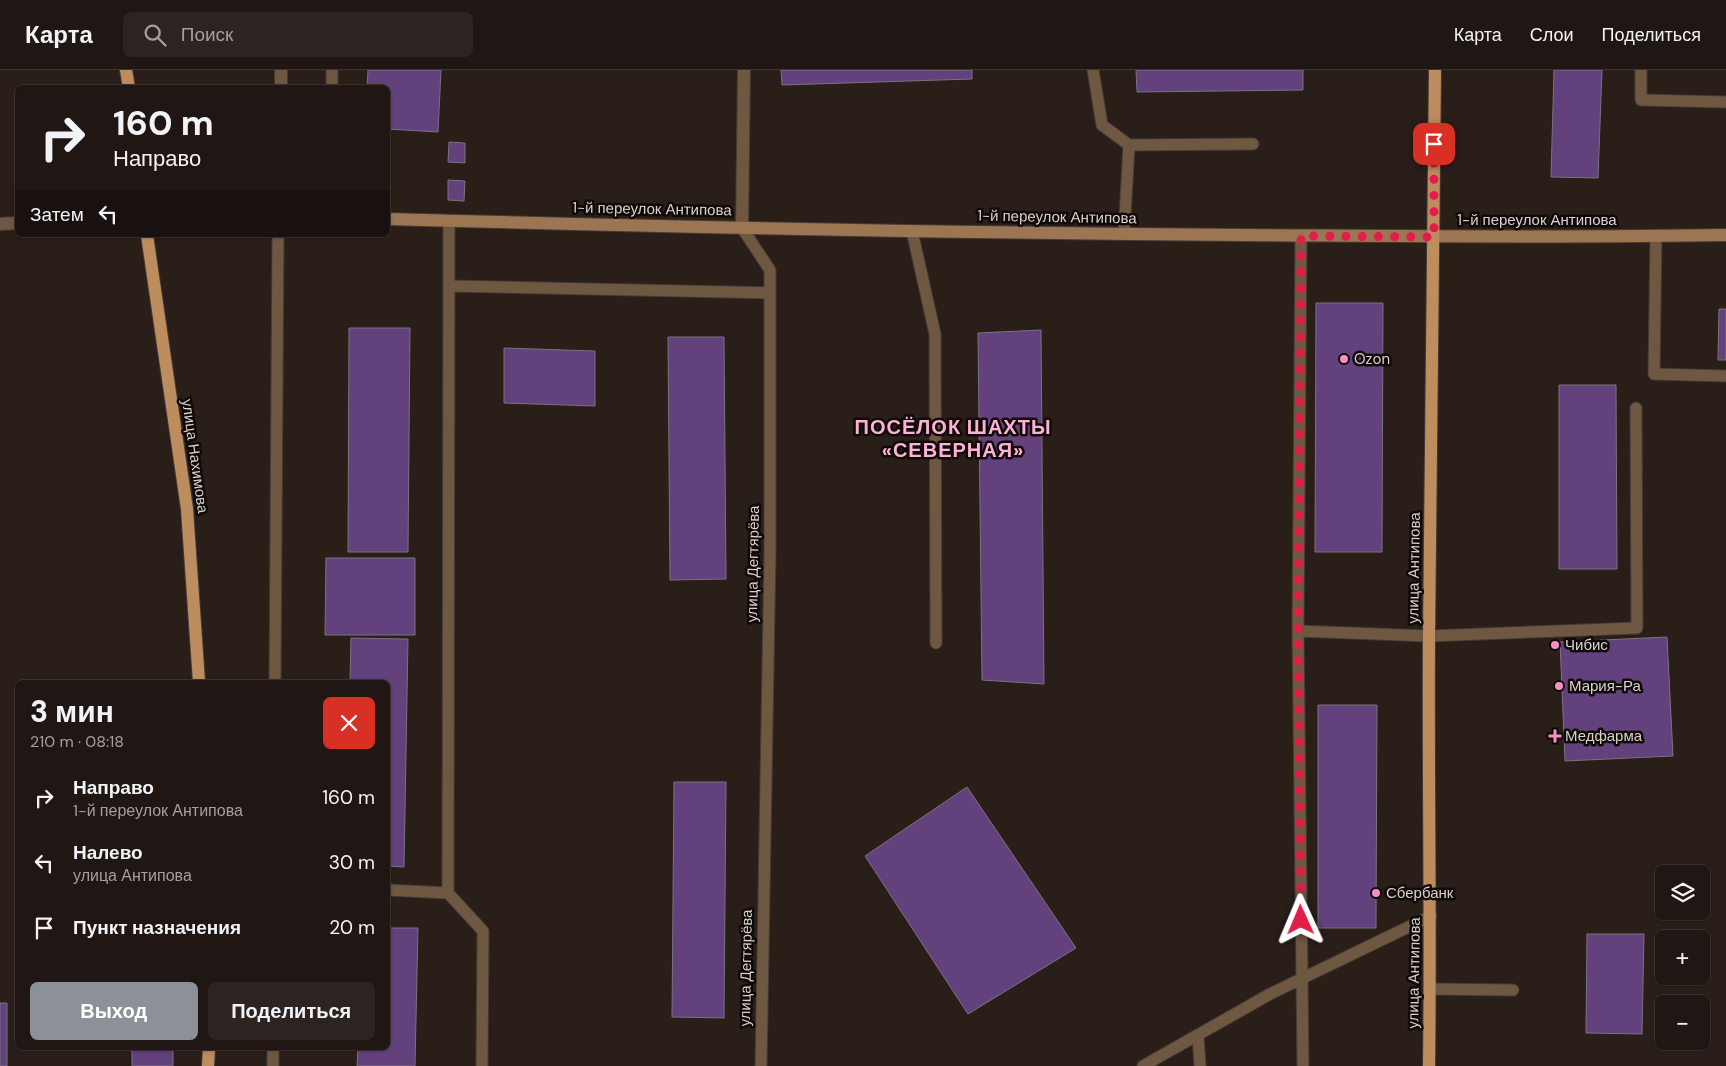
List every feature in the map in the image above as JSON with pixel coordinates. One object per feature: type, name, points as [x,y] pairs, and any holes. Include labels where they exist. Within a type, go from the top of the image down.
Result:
[{"type":"main road","points":[[126,70],[128,85]]},
{"type":"main road","name":"улица Антипова","points":[[1429,1066],[1429,636],[1435,70]]},
{"type":"main road","name":"1-й переулок Антипова","points":[[390,219],[742,228],[1124,234],[1434,237],[1726,235]]},
{"type":"main road","name":"улица Нахимова","points":[[147,237],[187,509],[199,680]]},
{"type":"main road","points":[[208,1066],[209,1050]]},
{"type":"street","points":[[281,70],[281,85]]},
{"type":"street","points":[[742,228],[744,70]]},
{"type":"street","points":[[0,224],[15,224]]},
{"type":"lane","points":[[332,70],[332,85]]},
{"type":"lane","points":[[1093,70],[1102,125],[1128,145],[1253,144]]},
{"type":"lane","points":[[1641,70],[1641,100],[1726,102]]},
{"type":"lane","points":[[1124,234],[1128,145]]},
{"type":"lane","points":[[450,221],[448,893],[483,931],[482,1066]]},
{"type":"lane","name":"улица Дегтярёва","points":[[742,228],[770,270],[770,552],[761,1066]]},
{"type":"lane","points":[[912,230],[935,334],[936,642]]},
{"type":"lane","points":[[1301,236],[1298,631],[1303,1066]]},
{"type":"lane","points":[[1656,236],[1654,374],[1726,376]]},
{"type":"lane","points":[[275,680],[278,237]]},
{"type":"lane","points":[[450,286],[770,293]]},
{"type":"lane","points":[[1298,631],[1429,636],[1638,628],[1636,408]]},
{"type":"lane","points":[[390,890],[448,893]]},
{"type":"lane","points":[[1143,1066],[1270,994],[1430,916]]},
{"type":"lane","points":[[1430,989],[1513,990]]},
{"type":"lane","points":[[1198,1034],[1200,1066]]},
{"type":"lane","points":[[272,1066],[273,1050]]},
{"type":"building","points":[[368,70],[441,70],[438,132],[390,129],[390,85],[367,85]]},
{"type":"building","points":[[781,70],[972,70],[972,79],[782,85]]},
{"type":"building","points":[[1136,70],[1303,70],[1303,90],[1137,92]]},
{"type":"building","points":[[1554,70],[1602,70],[1598,178],[1551,177]]},
{"type":"building","points":[[449,142],[465,143],[465,163],[448,162]]},
{"type":"building","points":[[448,180],[465,181],[464,201],[448,200]]},
{"type":"building","points":[[1316,303],[1383,303],[1382,552],[1315,552]]},
{"type":"building","points":[[1719,309],[1726,309],[1726,360],[1718,360]]},
{"type":"building","points":[[349,328],[410,328],[408,552],[348,552]]},
{"type":"building","points":[[1041,330],[1044,684],[982,680],[978,333]]},
{"type":"building","points":[[668,337],[724,337],[726,579],[670,580]]},
{"type":"building","points":[[504,348],[595,351],[595,406],[504,403]]},
{"type":"building","points":[[1559,385],[1616,385],[1617,569],[1559,569]]},
{"type":"building","points":[[326,558],[415,558],[415,635],[325,635]]},
{"type":"building","points":[[1667,637],[1673,756],[1565,761],[1560,642]]},
{"type":"building","points":[[351,638],[408,639],[404,867],[390,866],[390,680],[350,680]]},
{"type":"building","points":[[1318,705],[1377,705],[1376,928],[1318,928]]},
{"type":"building","points":[[674,782],[726,782],[724,1018],[672,1017]]},
{"type":"building","points":[[967,787],[1076,948],[968,1014],[865,856]]},
{"type":"building","points":[[390,928],[418,928],[415,1066],[357,1066],[358,1050],[390,1050]]},
{"type":"building","points":[[1587,934],[1644,934],[1642,1034],[1586,1033]]},
{"type":"building","points":[[0,1003],[7,1003],[7,1066],[0,1066]]},
{"type":"building","points":[[132,1050],[173,1050],[173,1066],[132,1066]]},
{"type":"place","name":"Ozon","points":[[1344,359]]},
{"type":"place","name":"Чибис","points":[[1555,645]]},
{"type":"place","name":"Мария-Ра","points":[[1559,686]]},
{"type":"place","name":"Медфарма","points":[[1555,736]]},
{"type":"place","name":"Сбербанк","points":[[1376,893]]},
{"type":"district","name":"ПОСЁЛОК ШАХТЫ «СЕВЕРНАЯ»","points":[[953,438]]},
{"type":"route","points":[[1301,920],[1298,631],[1301,236],[1434,237],[1434,144]]}]
